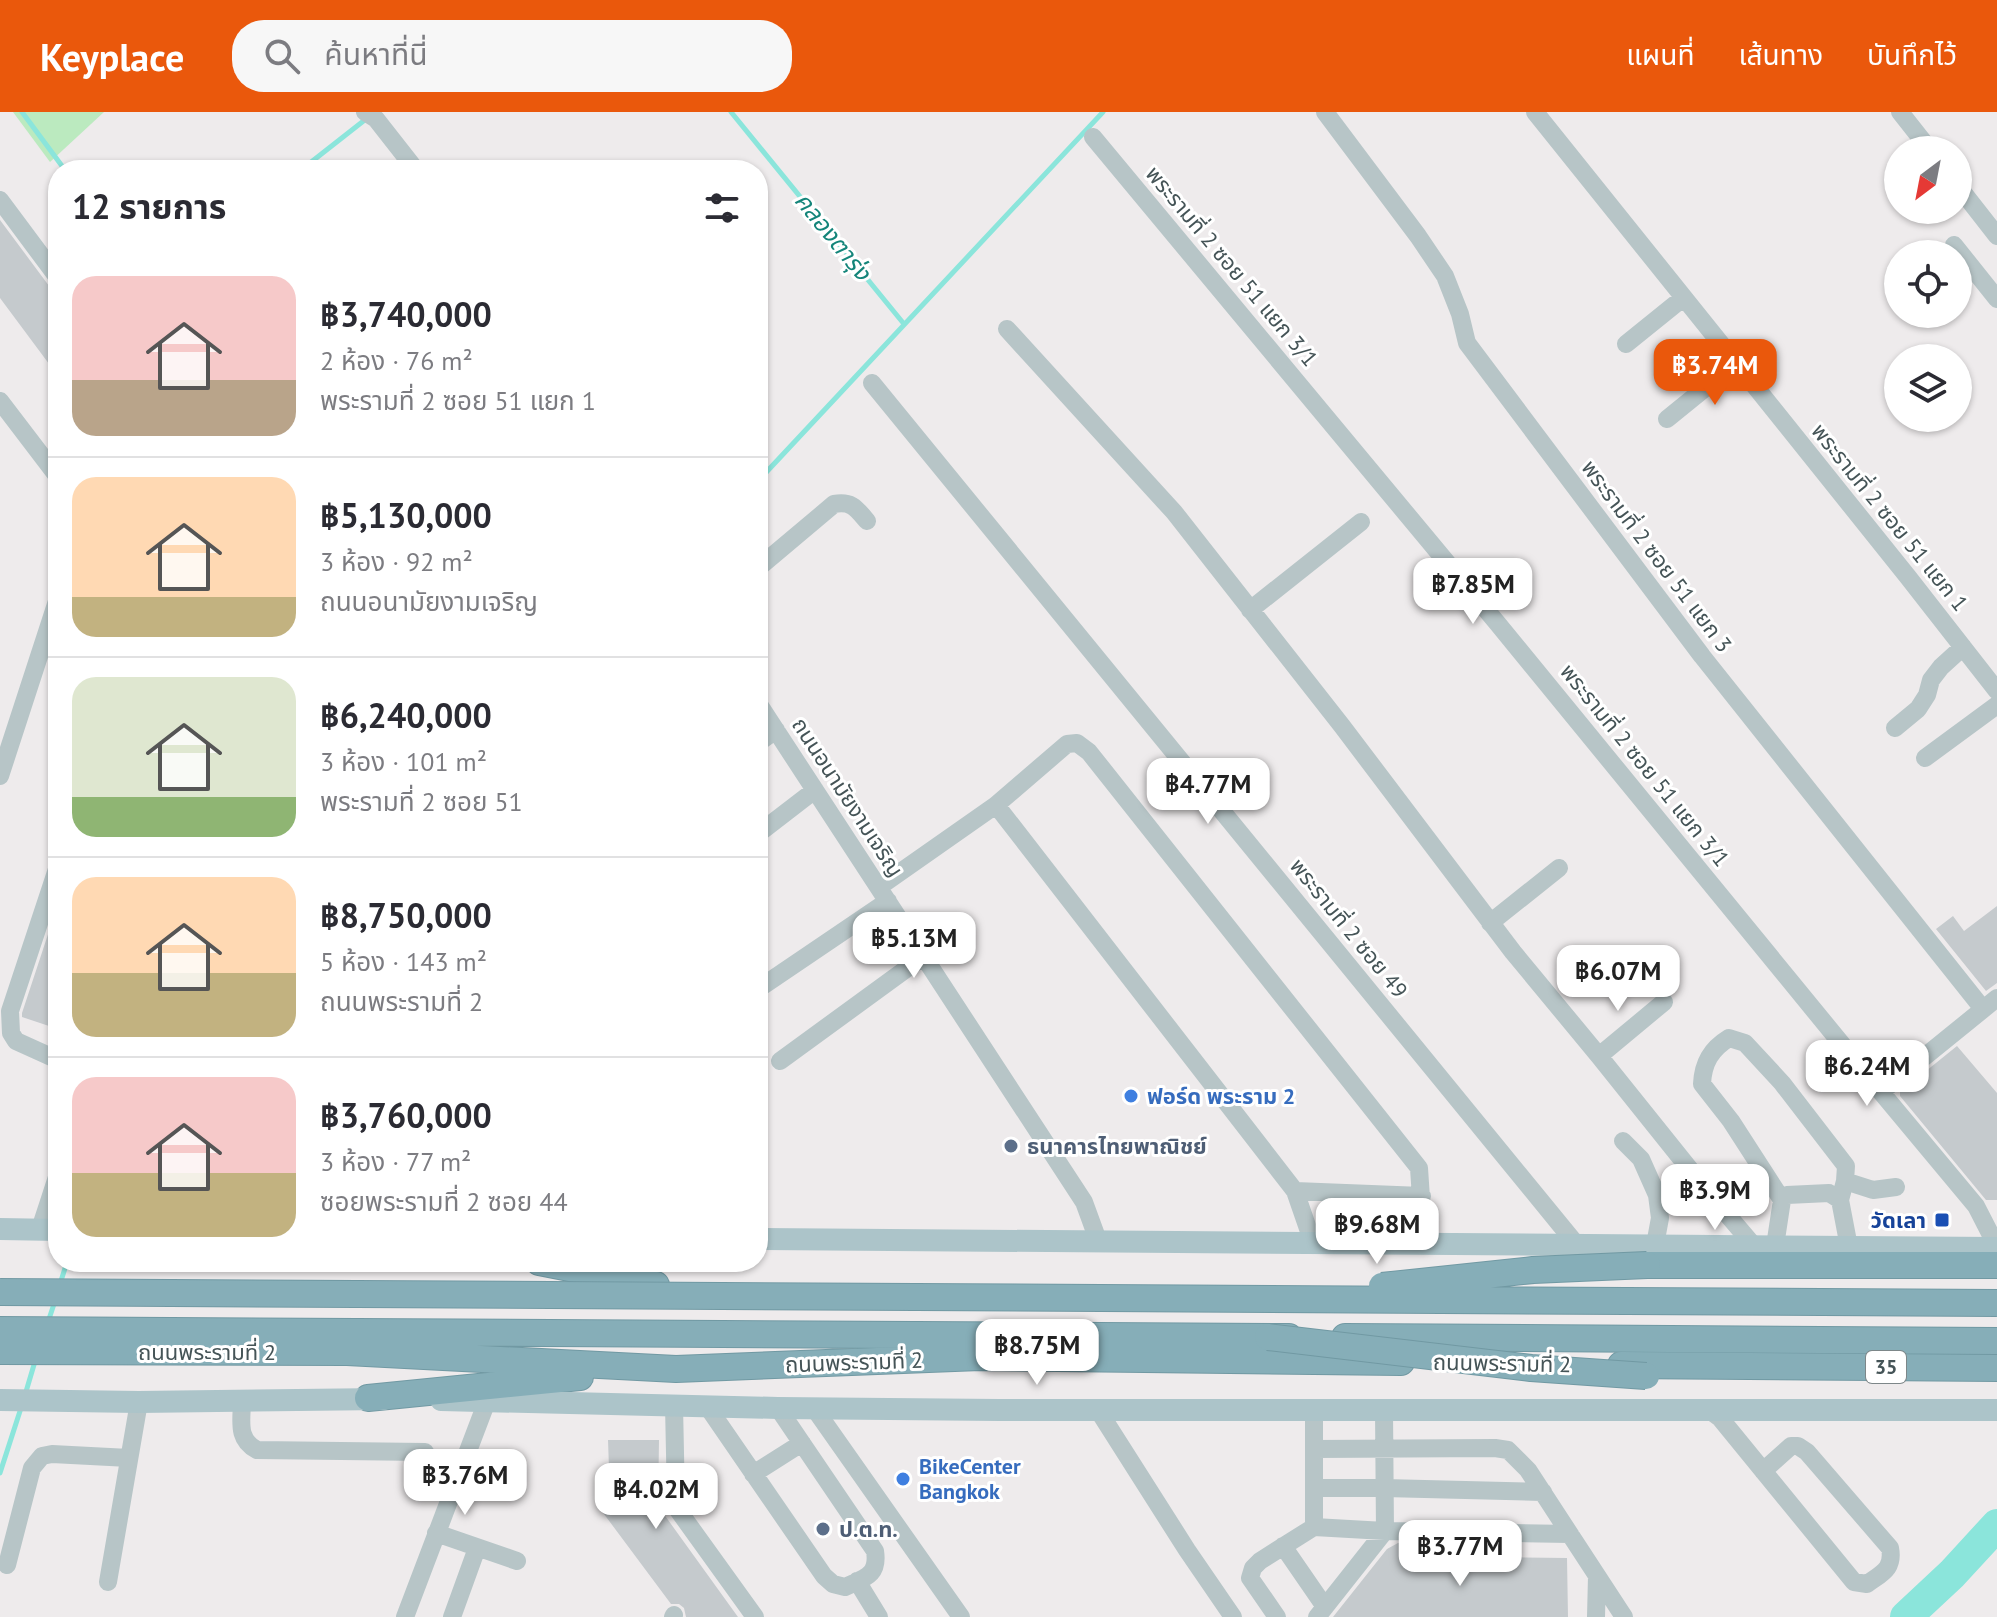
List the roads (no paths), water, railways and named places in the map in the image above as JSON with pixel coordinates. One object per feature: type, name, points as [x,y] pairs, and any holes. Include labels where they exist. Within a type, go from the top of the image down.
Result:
[{"type":"highway","points":[[1267,1299],[1568,1267],[1997,1265]]},
{"type":"highway","points":[[590,1272],[656,1285]]},
{"type":"highway","points":[[3,1293],[560,1293],[656,1285],[820,1293],[1997,1295]]},
{"type":"highway","points":[[3,1293],[1997,1303]]},
{"type":"highway","points":[[1,1344],[1268,1337],[1997,1341]]},
{"type":"highway","points":[[1268,1337],[1604,1374],[1997,1380]]},
{"type":"highway","name":"ถนนพระรามที่ 2","points":[[1,1344],[81,1352],[347,1352],[676,1369],[980,1357],[1997,1368]]},
{"type":"highway","points":[[368,1398],[676,1369]]},
{"type":"main road","points":[[0,1229],[48,1230]]},
{"type":"main road","points":[[768,1239],[1997,1247]]},
{"type":"main road","name":"ถนนพระรามที่ 2","points":[[3,1400],[139,1402],[368,1398],[778,1408],[1098,1410],[1997,1410]]},
{"type":"street","name":"พระรามที่ 2 ซอย 51 แยก 3","points":[[1325,112],[1445,276],[1467,343],[1702,656],[1990,1004]]},
{"type":"street","name":"พระรามที่ 2 ซอย 51 แยก 1","points":[[1535,112],[1997,691]]},
{"type":"street","points":[[1900,112],[1919,136]]},
{"type":"street","points":[[370,116],[407,160]]},
{"type":"street","name":"พระรามที่ 2 ซอย 51 แยก 3/1","points":[[1093,137],[1976,1206],[1997,1247]]},
{"type":"street","points":[[0,200],[48,265]]},
{"type":"street","points":[[1972,204],[1997,236]]},
{"type":"street","points":[[1972,268],[1997,299]]},
{"type":"street","points":[[1626,344],[1683,298]]},
{"type":"street","points":[[1007,329],[1174,512],[1342,726],[1490,923],[1708,1192],[1764,1246],[1782,1200],[1787,1195],[1829,1193],[1840,1200]]},
{"type":"street","points":[[1667,419],[1736,363]]},
{"type":"street","name":"พระรามที่ 2 ซอย 49","points":[[872,383],[1576,1244]]},
{"type":"street","points":[[0,401],[48,464]]},
{"type":"street","points":[[768,560],[834,504],[845,502],[855,507],[867,521]]},
{"type":"street","points":[[1250,610],[1361,522]]},
{"type":"street","points":[[0,776],[48,629]]},
{"type":"street","points":[[1895,728],[1918,709],[1927,695],[1931,680],[1963,647]]},
{"type":"street","points":[[1925,758],[1997,705]]},
{"type":"street","name":"ถนนอนามัยงามเจริญ","points":[[768,718],[1084,1202],[1099,1243]]},
{"type":"street","points":[[768,736],[776,730]]},
{"type":"street","points":[[768,981],[996,805],[1067,744],[1077,743],[1089,752],[1419,1168],[1424,1243]]},
{"type":"street","points":[[768,826],[815,790]]},
{"type":"street","points":[[996,805],[1295,1191],[1313,1243]]},
{"type":"street","points":[[1490,923],[1559,868]]},
{"type":"street","points":[[48,896],[10,1011],[11,1033],[16,1041],[48,1055]]},
{"type":"street","points":[[780,1061],[924,956]]},
{"type":"street","points":[[1599,1056],[1664,1002]]},
{"type":"street","points":[[1881,1092],[1990,1004]]},
{"type":"street","points":[[1782,1200],[1731,1121],[1702,1084],[1707,1059],[1719,1044],[1729,1038],[1745,1043],[1782,1083],[1846,1166],[1840,1200],[1849,1247]]},
{"type":"street","points":[[1623,1141],[1641,1159],[1657,1195],[1660,1218],[1655,1245]]},
{"type":"street","points":[[1845,1181],[1873,1190],[1896,1187]]},
{"type":"street","points":[[1295,1191],[1422,1196]]},
{"type":"street","points":[[242,1400],[242,1434],[247,1445],[257,1450],[425,1452]]},
{"type":"street","points":[[405,1617],[487,1401]]},
{"type":"street","points":[[108,1582],[139,1402]]},
{"type":"street","points":[[674,1405],[678,1510],[755,1617]]},
{"type":"street","points":[[707,1406],[824,1576],[833,1584],[845,1587],[872,1574],[877,1562],[875,1551],[778,1408]]},
{"type":"street","points":[[814,1408],[961,1617]]},
{"type":"street","points":[[1098,1410],[1233,1617]]},
{"type":"street","points":[[1314,1410],[1314,1527]]},
{"type":"street","points":[[1283,1546],[1321,1612],[1385,1531],[1384,1410]]},
{"type":"street","points":[[1709,1410],[1720,1418],[1763,1471],[1854,1582],[1867,1584],[1887,1569],[1892,1559],[1890,1548],[1807,1452],[1798,1446],[1791,1446],[1763,1471]]},
{"type":"street","points":[[753,1474],[802,1443]]},
{"type":"street","points":[[1314,1449],[1504,1449],[1517,1457],[1528,1470],[1624,1617]]},
{"type":"street","points":[[7,1565],[32,1468],[42,1456],[129,1458]]},
{"type":"street","points":[[1314,1488],[1543,1492]]},
{"type":"street","points":[[1277,1617],[1250,1578],[1253,1568],[1314,1527],[1570,1534]]},
{"type":"street","points":[[436,1533],[517,1561]]},
{"type":"street","points":[[452,1617],[477,1548]]},
{"type":"street","points":[[1596,1617],[1597,1576]]},
{"type":"street","points":[[857,1581],[879,1617]]},
{"type":"waterway","points":[[22,112],[58,160]]},
{"type":"waterway","name":"คลองตารุ่ง","points":[[731,112],[904,324]]},
{"type":"waterway","points":[[768,470],[1103,112]]},
{"type":"waterway","points":[[314,160],[366,119]]},
{"type":"waterway","points":[[60,1284],[64,1272]]},
{"type":"waterway","points":[[48,1322],[55,1301]]},
{"type":"waterway","points":[[25,1395],[36,1358]]},
{"type":"waterway","points":[[0,1473],[21,1408]]},
{"type":"waterway","points":[[1906,1617],[1952,1574],[1997,1525]]},
{"type":"place","name":"ฟอร์ด พระราม 2","points":[[1131,1096]]},
{"type":"place","name":"ธนาคารไทยพาณิชย์","points":[[1011,1146]]},
{"type":"place","name":"วัดเลา","points":[[1942,1220]]},
{"type":"place","name":"BikeCenter Bangkok","points":[[903,1479]]},
{"type":"place","name":"ป.ต.ท.","points":[[823,1529]]}]
